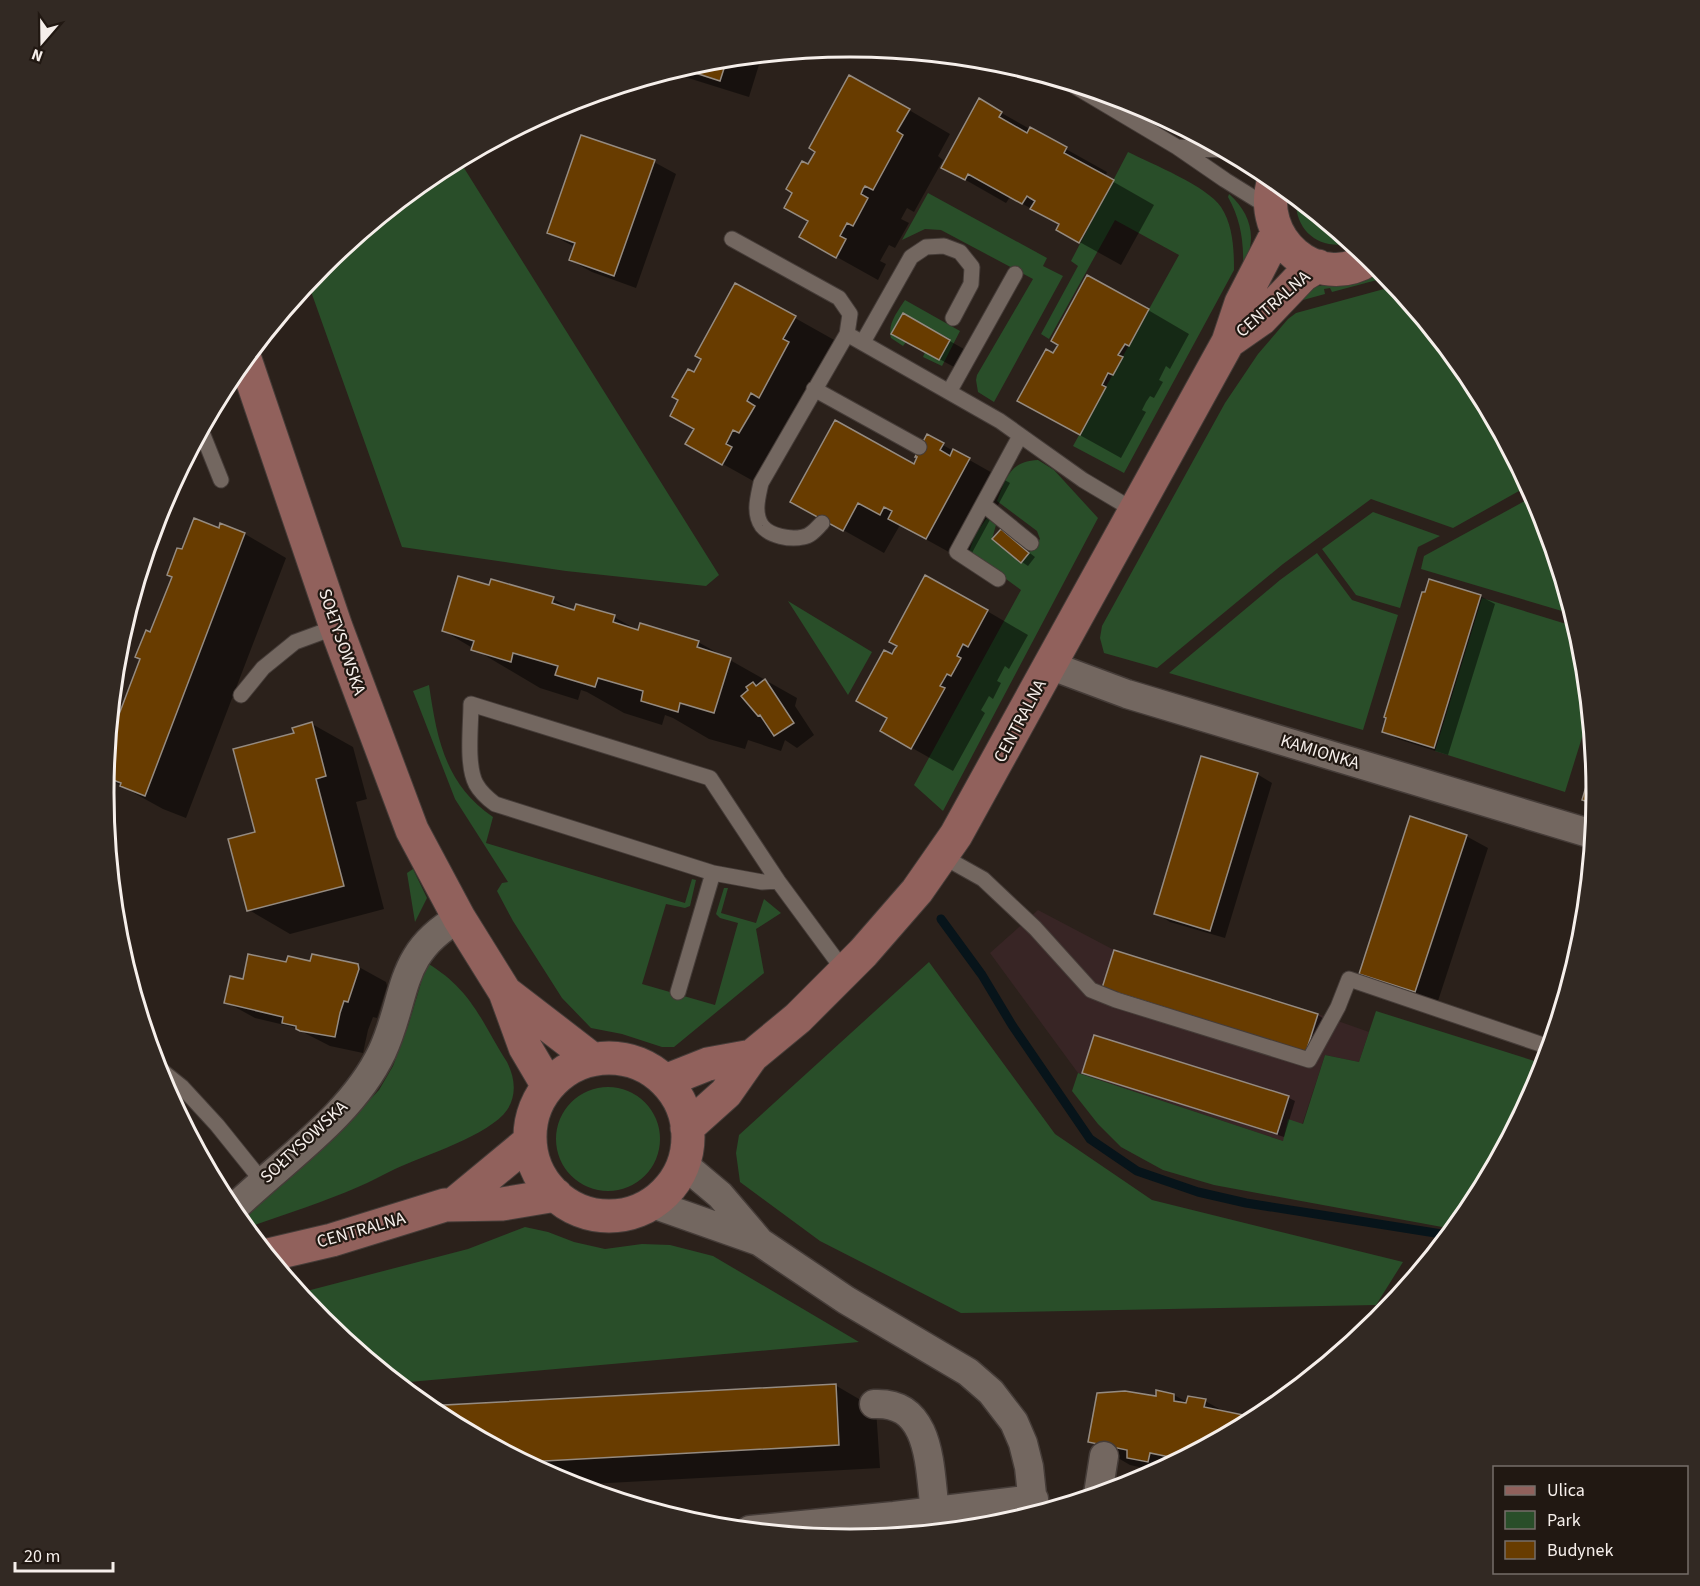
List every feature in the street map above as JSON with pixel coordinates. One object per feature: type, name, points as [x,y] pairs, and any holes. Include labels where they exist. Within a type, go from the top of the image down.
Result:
[{"type":"street","points":[[1274,207],[1296,255],[1318,266],[1347,268],[1360,263]]},
{"type":"street","name":"CENTRALNA","points":[[687,1128],[726,1093],[752,1056],[798,1018],[845,972],[898,914],[942,856],[968,816],[1228,342],[1274,207]]},
{"type":"street","name":"CENTRALNA","points":[[1228,342],[1260,319],[1303,275],[1318,266]]},
{"type":"street","name":"SOŁTYSOWSKA","points":[[249,369],[336,627],[412,830],[459,918],[506,992],[525,1047],[548,1086]]},
{"type":"street","name":"KAMIONKA","points":[[1049,665],[1127,694],[1584,832]]},
{"type":"street","name":"SOŁTYSOWSKA","points":[[239,1203],[329,1124],[356,1093],[381,1053],[390,1033],[411,964],[434,936],[459,918]]},
{"type":"street","name":"SOŁTYSOWSKA","points":[[506,992],[592,1059]]},
{"type":"street","name":"CENTRALNA","points":[[665,1081],[708,1064],[752,1056]]},
{"type":"street","points":[[592,1059],[618,1059],[644,1066],[665,1081],[680,1103],[687,1128],[686,1153],[677,1178],[660,1197],[638,1210],[613,1216],[587,1213],[563,1202],[544,1183],[533,1160],[529,1134],[535,1108],[548,1086],[568,1069],[592,1059]]},
{"type":"street","name":"CENTRALNA","points":[[454,1204],[530,1141]]},
{"type":"street","points":[[682,1163],[720,1196],[760,1242]]},
{"type":"street","name":"CENTRALNA","points":[[276,1253],[332,1240],[454,1204],[502,1203],[556,1195]]},
{"type":"street","points":[[650,1203],[760,1242],[846,1300],[956,1364],[979,1381],[1014,1422],[1023,1443],[1029,1467],[1034,1505]]},
{"type":"street","points":[[874,1404],[886,1403],[899,1407],[911,1415],[923,1432],[935,1511]]},
{"type":"street","points":[[1099,1485],[1104,1456]]},
{"type":"street","points":[[789,1526],[935,1511],[1031,1506]]},
{"type":"lane","points":[[1126,111],[1225,180],[1274,207]]},
{"type":"lane","points":[[1177,147],[1205,149]]},
{"type":"lane","points":[[732,239],[839,298],[850,314],[847,334],[761,483],[756,504],[763,526],[770,532],[786,538],[803,537],[813,532],[822,523]]},
{"type":"lane","points":[[863,342],[910,257],[926,247],[944,246],[960,252],[972,267],[971,284],[953,318]]},
{"type":"lane","points":[[949,392],[1015,274]]},
{"type":"lane","points":[[847,334],[1000,422],[1083,480],[1135,511]]},
{"type":"lane","points":[[814,389],[919,447]]},
{"type":"lane","points":[[998,579],[957,552],[1020,436]]},
{"type":"lane","points":[[205,440],[221,480]]},
{"type":"lane","points":[[984,505],[1031,543]]},
{"type":"lane","points":[[241,695],[263,668],[295,642],[336,627]]},
{"type":"lane","points":[[778,881],[762,882],[713,873],[495,804],[482,794],[471,770],[471,704],[710,778],[778,881],[845,972]]},
{"type":"lane","points":[[942,856],[983,879],[1035,928],[1091,990],[1127,1004],[1309,1060],[1338,1007],[1349,979],[1542,1044]]},
{"type":"lane","points":[[678,992],[713,873]]},
{"type":"lane","points":[[172,1079],[217,1125],[262,1181]]},
{"type":"shaded area","points":[[1038,910],[1114,950],[1369,1032],[1359,1062],[1325,1055],[1302,1125],[1283,1141],[1078,1073],[990,953]]},
{"type":"green space","points":[[1128,152],[1178,176],[1214,199],[1225,214],[1230,229],[1234,270],[1124,473],[1073,446],[1179,255],[1115,220],[1049,339],[1041,334],[1078,266],[1071,261]]},
{"type":"green space","points":[[464,167],[719,575],[706,586],[566,571],[402,547],[311,293],[365,240],[402,209]]},
{"type":"green space","points":[[928,193],[1047,258],[1043,266],[1063,276],[994,402],[978,392],[977,375],[1033,279],[941,230],[925,229],[902,240]]},
{"type":"green space","points":[[1229,194],[1243,210],[1250,227],[1250,246],[1243,265],[1240,230],[1236,213],[1228,197]]},
{"type":"green space","points":[[1297,208],[1340,245],[1319,241],[1311,236],[1299,220]]},
{"type":"green space","points":[[1370,273],[1377,280],[1332,292],[1330,288],[1324,289],[1325,294],[1292,303],[1313,287]]},
{"type":"green space","points":[[1385,289],[1434,345],[1462,384],[1487,425],[1521,490],[1453,528],[1371,499],[1283,564],[1157,668],[1104,653],[1100,638],[1102,626],[1225,403],[1258,354],[1296,313]]},
{"type":"green space","points":[[905,300],[960,331],[942,366],[923,357],[925,352],[939,360],[950,339],[903,314],[906,342],[903,346],[891,338],[892,323]]},
{"type":"green space","points":[[1038,460],[1054,470],[1098,518],[943,811],[914,785],[1021,590],[969,552],[975,535],[987,518],[996,525],[992,539],[1020,563],[1040,539],[1037,531],[997,501],[1010,472],[1015,467]]},
{"type":"green space","points":[[1525,501],[1547,556],[1563,611],[1421,569],[1424,556]]},
{"type":"green space","points":[[1373,512],[1440,536],[1418,547],[1400,608],[1356,595],[1322,549]]},
{"type":"green space","points":[[1317,553],[1352,600],[1398,615],[1363,730],[1169,673],[1280,580]]},
{"type":"green space","points":[[1482,598],[1566,624],[1580,697],[1583,734],[1565,792],[1435,751]]},
{"type":"green space","points":[[788,601],[872,652],[848,695]]},
{"type":"green space","points":[[429,685],[440,742],[446,759],[464,790],[493,817],[486,843],[685,903],[692,879],[696,880],[690,906],[685,908],[666,904],[642,984],[715,1005],[738,923],[720,918],[716,914],[724,888],[728,888],[721,913],[756,923],[764,899],[781,913],[756,929],[764,973],[674,1047],[662,1047],[622,1034],[591,1028],[562,998],[513,921],[497,891],[502,883],[508,882],[455,799],[413,691]]},
{"type":"green space","points":[[413,869],[427,898],[415,922],[407,873]]},
{"type":"green space","points":[[929,962],[1055,1134],[1152,1200],[1403,1262],[1376,1305],[961,1313],[820,1241],[740,1182],[736,1153],[739,1135]]},
{"type":"green space","points":[[427,963],[442,973],[465,995],[507,1062],[512,1074],[514,1092],[507,1110],[486,1128],[455,1144],[344,1193],[255,1225],[244,1211],[356,1114],[379,1090],[393,1066]]},
{"type":"green space","points":[[1376,1011],[1535,1061],[1510,1119],[1487,1161],[1444,1227],[1214,1185],[1163,1170],[1121,1147],[1098,1124],[1072,1091],[1078,1073],[1283,1141],[1288,1119],[1303,1124],[1325,1055],[1359,1062]]},
{"type":"green space","points":[[608,1087],[628,1091],[645,1102],[656,1119],[660,1139],[656,1159],[645,1176],[628,1187],[608,1191],[588,1187],[571,1176],[560,1159],[556,1139],[560,1119],[571,1102],[588,1091]]},
{"type":"green space","points":[[525,1227],[605,1249],[642,1244],[670,1245],[713,1256],[859,1342],[409,1382],[365,1346],[309,1290],[468,1249]]},
{"type":"building","points":[[724,68],[720,81],[696,73]]},
{"type":"building","points":[[849,75],[910,109],[897,131],[903,135],[873,190],[865,186],[863,189],[861,194],[868,198],[853,226],[847,223],[840,236],[846,239],[836,258],[799,237],[808,221],[784,208],[792,193],[786,189],[802,161],[808,164],[815,152],[809,148]]},
{"type":"building","points":[[979,98],[1002,112],[999,117],[1027,133],[1030,127],[1067,147],[1064,153],[1114,180],[1079,243],[1056,230],[1059,224],[1030,209],[1035,201],[1027,196],[1022,204],[968,174],[965,180],[941,168]]},
{"type":"building","points":[[581,135],[655,160],[614,276],[569,260],[575,243],[547,233]]},
{"type":"building","points":[[1087,275],[1149,309],[1129,346],[1125,344],[1118,355],[1123,357],[1113,375],[1108,373],[1102,385],[1106,387],[1080,435],[1017,401],[1046,349],[1053,353],[1058,345],[1051,341]]},
{"type":"building","points":[[735,283],[796,316],[783,339],[789,342],[759,398],[751,393],[747,401],[755,406],[739,433],[733,430],[726,444],[732,447],[722,465],[685,444],[694,429],[670,416],[678,400],[672,397],[688,369],[694,372],[701,359],[695,356]]},
{"type":"building","points":[[903,313],[950,340],[939,360],[891,334]]},
{"type":"building","points":[[835,420],[914,464],[917,457],[915,457],[927,434],[944,443],[940,450],[950,456],[953,449],[970,458],[926,539],[888,519],[892,511],[884,507],[880,515],[858,503],[843,531],[790,502]]},
{"type":"building","points":[[194,518],[219,528],[220,523],[245,533],[145,796],[120,786],[121,783],[115,781],[118,716],[140,659],[135,657],[146,630],[150,632],[172,577],[167,575],[177,548],[182,549]]},
{"type":"building","points":[[1001,529],[1029,553],[1021,563],[992,539]]},
{"type":"building","points":[[925,575],[988,610],[968,647],[963,644],[957,656],[961,658],[951,676],[947,674],[940,686],[945,688],[911,749],[880,731],[887,718],[856,701],[884,650],[892,654],[897,646],[889,642]]},
{"type":"building","points":[[458,576],[489,585],[491,579],[554,597],[552,603],[574,610],[576,604],[615,615],[613,622],[638,630],[640,623],[699,641],[697,647],[731,658],[714,713],[680,703],[678,712],[641,701],[643,691],[598,678],[595,687],[555,675],[558,666],[513,653],[511,662],[471,650],[474,641],[442,631]]},
{"type":"building","points":[[1429,579],[1481,595],[1434,748],[1382,732],[1386,718],[1384,717],[1422,592],[1425,592]]},
{"type":"building","points":[[765,679],[794,723],[774,736],[760,715],[758,716],[741,696],[748,690],[746,687],[753,682],[756,686]]},
{"type":"building","points":[[312,722],[326,776],[316,779],[344,886],[247,911],[228,839],[255,832],[233,749],[294,733],[292,728]]},
{"type":"building","points":[[1201,756],[1258,773],[1210,931],[1154,914]]},
{"type":"building","points":[[1586,787],[1586,801],[1582,800]]},
{"type":"building","points":[[1410,816],[1467,835],[1415,992],[1359,974]]},
{"type":"building","points":[[1114,950],[1318,1014],[1306,1052],[1102,988]]},
{"type":"building","points":[[248,954],[286,962],[288,956],[310,961],[312,954],[358,964],[359,969],[348,1002],[344,1001],[335,1037],[300,1031],[296,1029],[296,1026],[282,1023],[283,1017],[224,1003],[230,976],[243,979]]},
{"type":"building","points":[[1094,1035],[1289,1096],[1277,1134],[1082,1073]]},
{"type":"building","points":[[836,1384],[839,1445],[542,1461],[482,1430],[441,1405]]},
{"type":"building","points":[[1156,1390],[1174,1394],[1174,1401],[1186,1403],[1188,1396],[1206,1399],[1204,1407],[1243,1415],[1168,1457],[1150,1453],[1148,1462],[1127,1458],[1127,1450],[1088,1442],[1097,1393],[1125,1391],[1156,1396]]},
{"type":"waterway","points":[[941,919],[982,975],[1012,1025],[1090,1139],[1137,1171],[1198,1192],[1246,1203],[1439,1234]]}]
